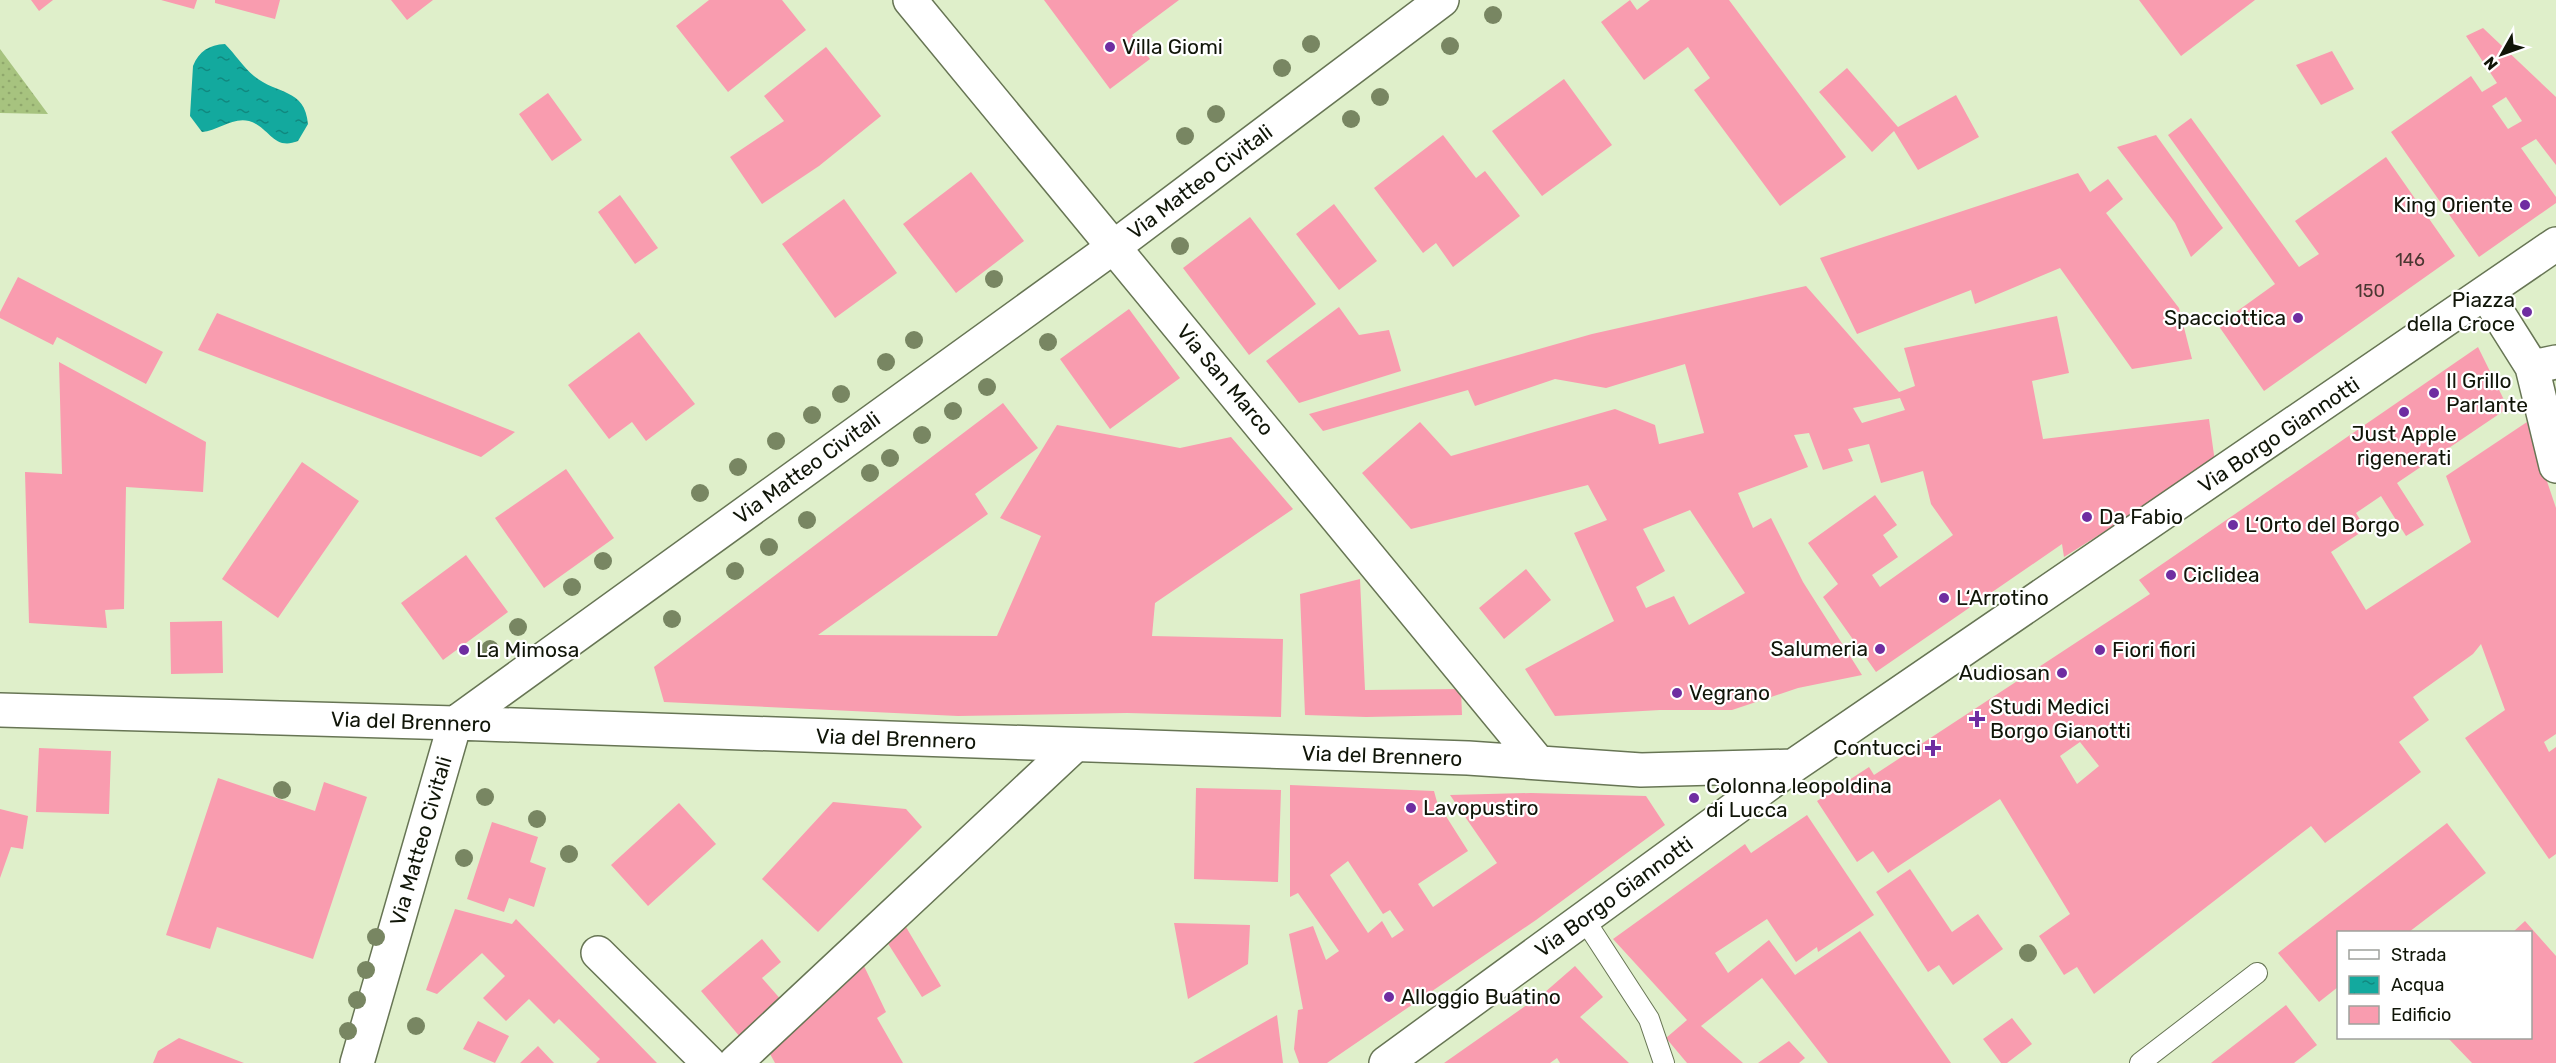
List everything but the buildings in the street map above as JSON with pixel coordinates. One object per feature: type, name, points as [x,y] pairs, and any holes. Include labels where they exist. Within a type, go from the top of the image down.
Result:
[{"type":"street","name":"Via San Marco","points":[[910,0],[1538,762]]},
{"type":"street","name":"Via Matteo Civitali","points":[[357,1063],[455,723],[1115,246],[1442,0]]},
{"type":"street","name":"Via Borgo Giannotti","points":[[1386,1063],[1793,766],[2556,244]]},
{"type":"street","points":[[2486,294],[2544,365],[2556,466]]},
{"type":"street","name":"Via del Brennero","points":[[0,710],[455,723],[1538,762],[1641,770],[1793,766]]},
{"type":"street","points":[[735,1063],[1074,746]]},
{"type":"street","points":[[598,953],[709,1063]]},
{"type":"lane","points":[[1584,919],[1649,1019],[1664,1063]]},
{"type":"lane","points":[[2139,1063],[2257,973]]},
{"type":"green space","points":[[0,49],[48,114],[0,113]]},
{"type":"water","points":[[225,44],[254,76],[296,98],[302,104],[308,124],[298,141],[283,143],[277,141],[256,124],[243,120],[202,132],[190,116],[193,66],[198,56],[205,50]]},
{"type":"place","name":"Villa Giomi","points":[[1110,47]]},
{"type":"place","name":"King Oriente","points":[[2525,205]]},
{"type":"place","name":"Piazza della Croce","points":[[2527,312]]},
{"type":"place","name":"Spacciottica","points":[[2298,318]]},
{"type":"place","name":"Il Grillo Parlante","points":[[2434,393]]},
{"type":"place","name":"Just Apple rigenerati","points":[[2404,412]]},
{"type":"place","name":"Da Fabio","points":[[2087,517]]},
{"type":"place","name":"L‘Orto del Borgo","points":[[2233,525]]},
{"type":"place","name":"Ciclidea","points":[[2171,575]]},
{"type":"place","name":"L‘Arrotino","points":[[1944,598]]},
{"type":"place","name":"Salumeria","points":[[1880,649]]},
{"type":"place","name":"La Mimosa","points":[[464,650]]},
{"type":"place","name":"Fiori fiori","points":[[2100,650]]},
{"type":"place","name":"Audiosan","points":[[2062,673]]},
{"type":"place","name":"Vegrano","points":[[1677,693]]},
{"type":"place","name":"Studi Medici Borgo Gianotti","points":[[1977,719]]},
{"type":"place","name":"Contucci","points":[[1933,748]]},
{"type":"place","name":"Colonna leopoldina di Lucca","points":[[1694,798]]},
{"type":"place","name":"Lavopustiro","points":[[1411,808]]},
{"type":"place","name":"Alloggio Buatino","points":[[1389,997]]}]
